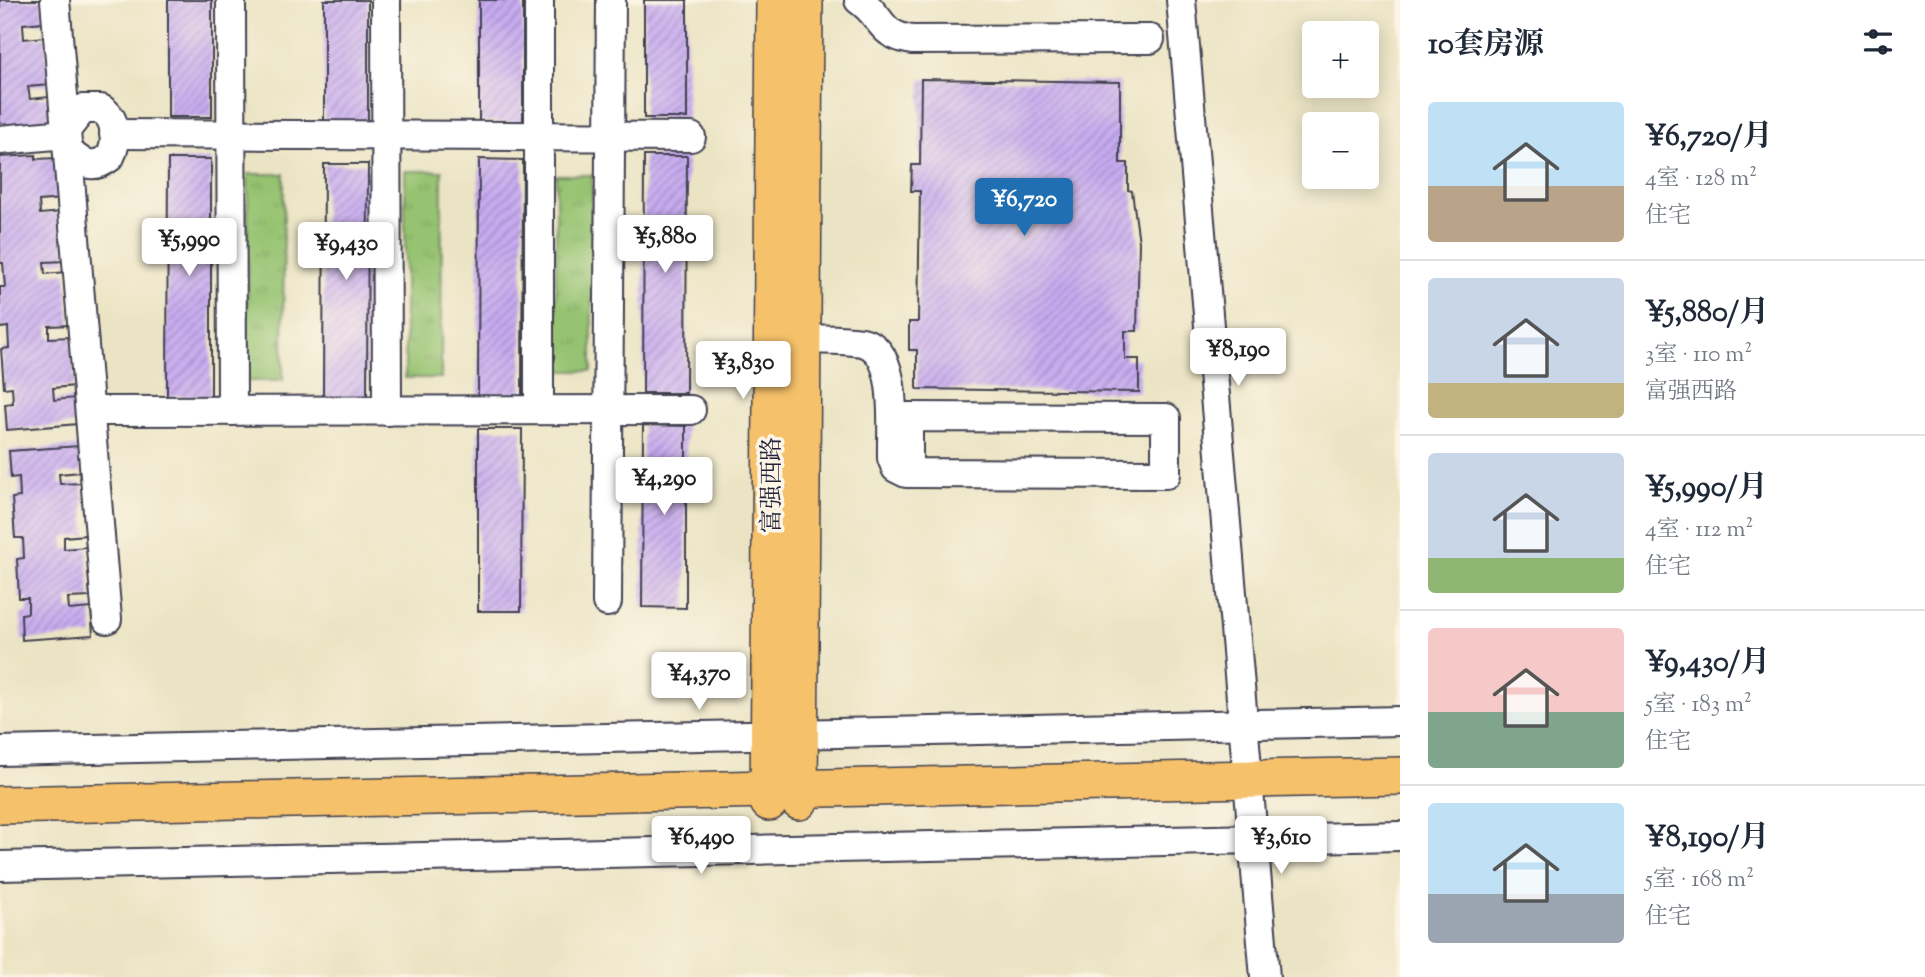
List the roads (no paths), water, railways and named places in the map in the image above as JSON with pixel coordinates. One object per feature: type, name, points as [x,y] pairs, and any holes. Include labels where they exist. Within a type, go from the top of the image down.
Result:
[{"type":"main road","name":"富强西路","points":[[775,0],[785,735]]},
{"type":"main road","name":"富强西路","points":[[784,795],[802,338],[804,0]]},
{"type":"main road","points":[[0,818],[784,795],[1248,785],[1400,776]]},
{"type":"main road","points":[[1248,785],[1400,789]]},
{"type":"main road","points":[[0,805],[784,795]]},
{"type":"street","points":[[55,0],[107,619]]},
{"type":"street","points":[[231,0],[232,411]]},
{"type":"street","points":[[386,0],[387,411]]},
{"type":"street","points":[[538,0],[539,410]]},
{"type":"street","points":[[607,602],[611,0]]},
{"type":"street","points":[[1181,0],[1265,977]]},
{"type":"street","points":[[866,2],[886,31],[896,38],[1150,39]]},
{"type":"street","points":[[91,107],[105,110],[111,117],[113,150],[110,157],[96,164],[81,163],[67,138],[76,114],[83,109],[91,107]]},
{"type":"street","points":[[114,134],[691,138]]},
{"type":"street","points":[[0,140],[67,138]]},
{"type":"street","points":[[802,338],[863,342],[878,349],[890,383],[892,458],[896,468],[908,473],[1166,474],[1166,418],[908,417],[908,473]]},
{"type":"street","points":[[89,411],[691,410]]},
{"type":"street","points":[[0,751],[1400,721]]},
{"type":"street","points":[[0,866],[1400,836]]}]
